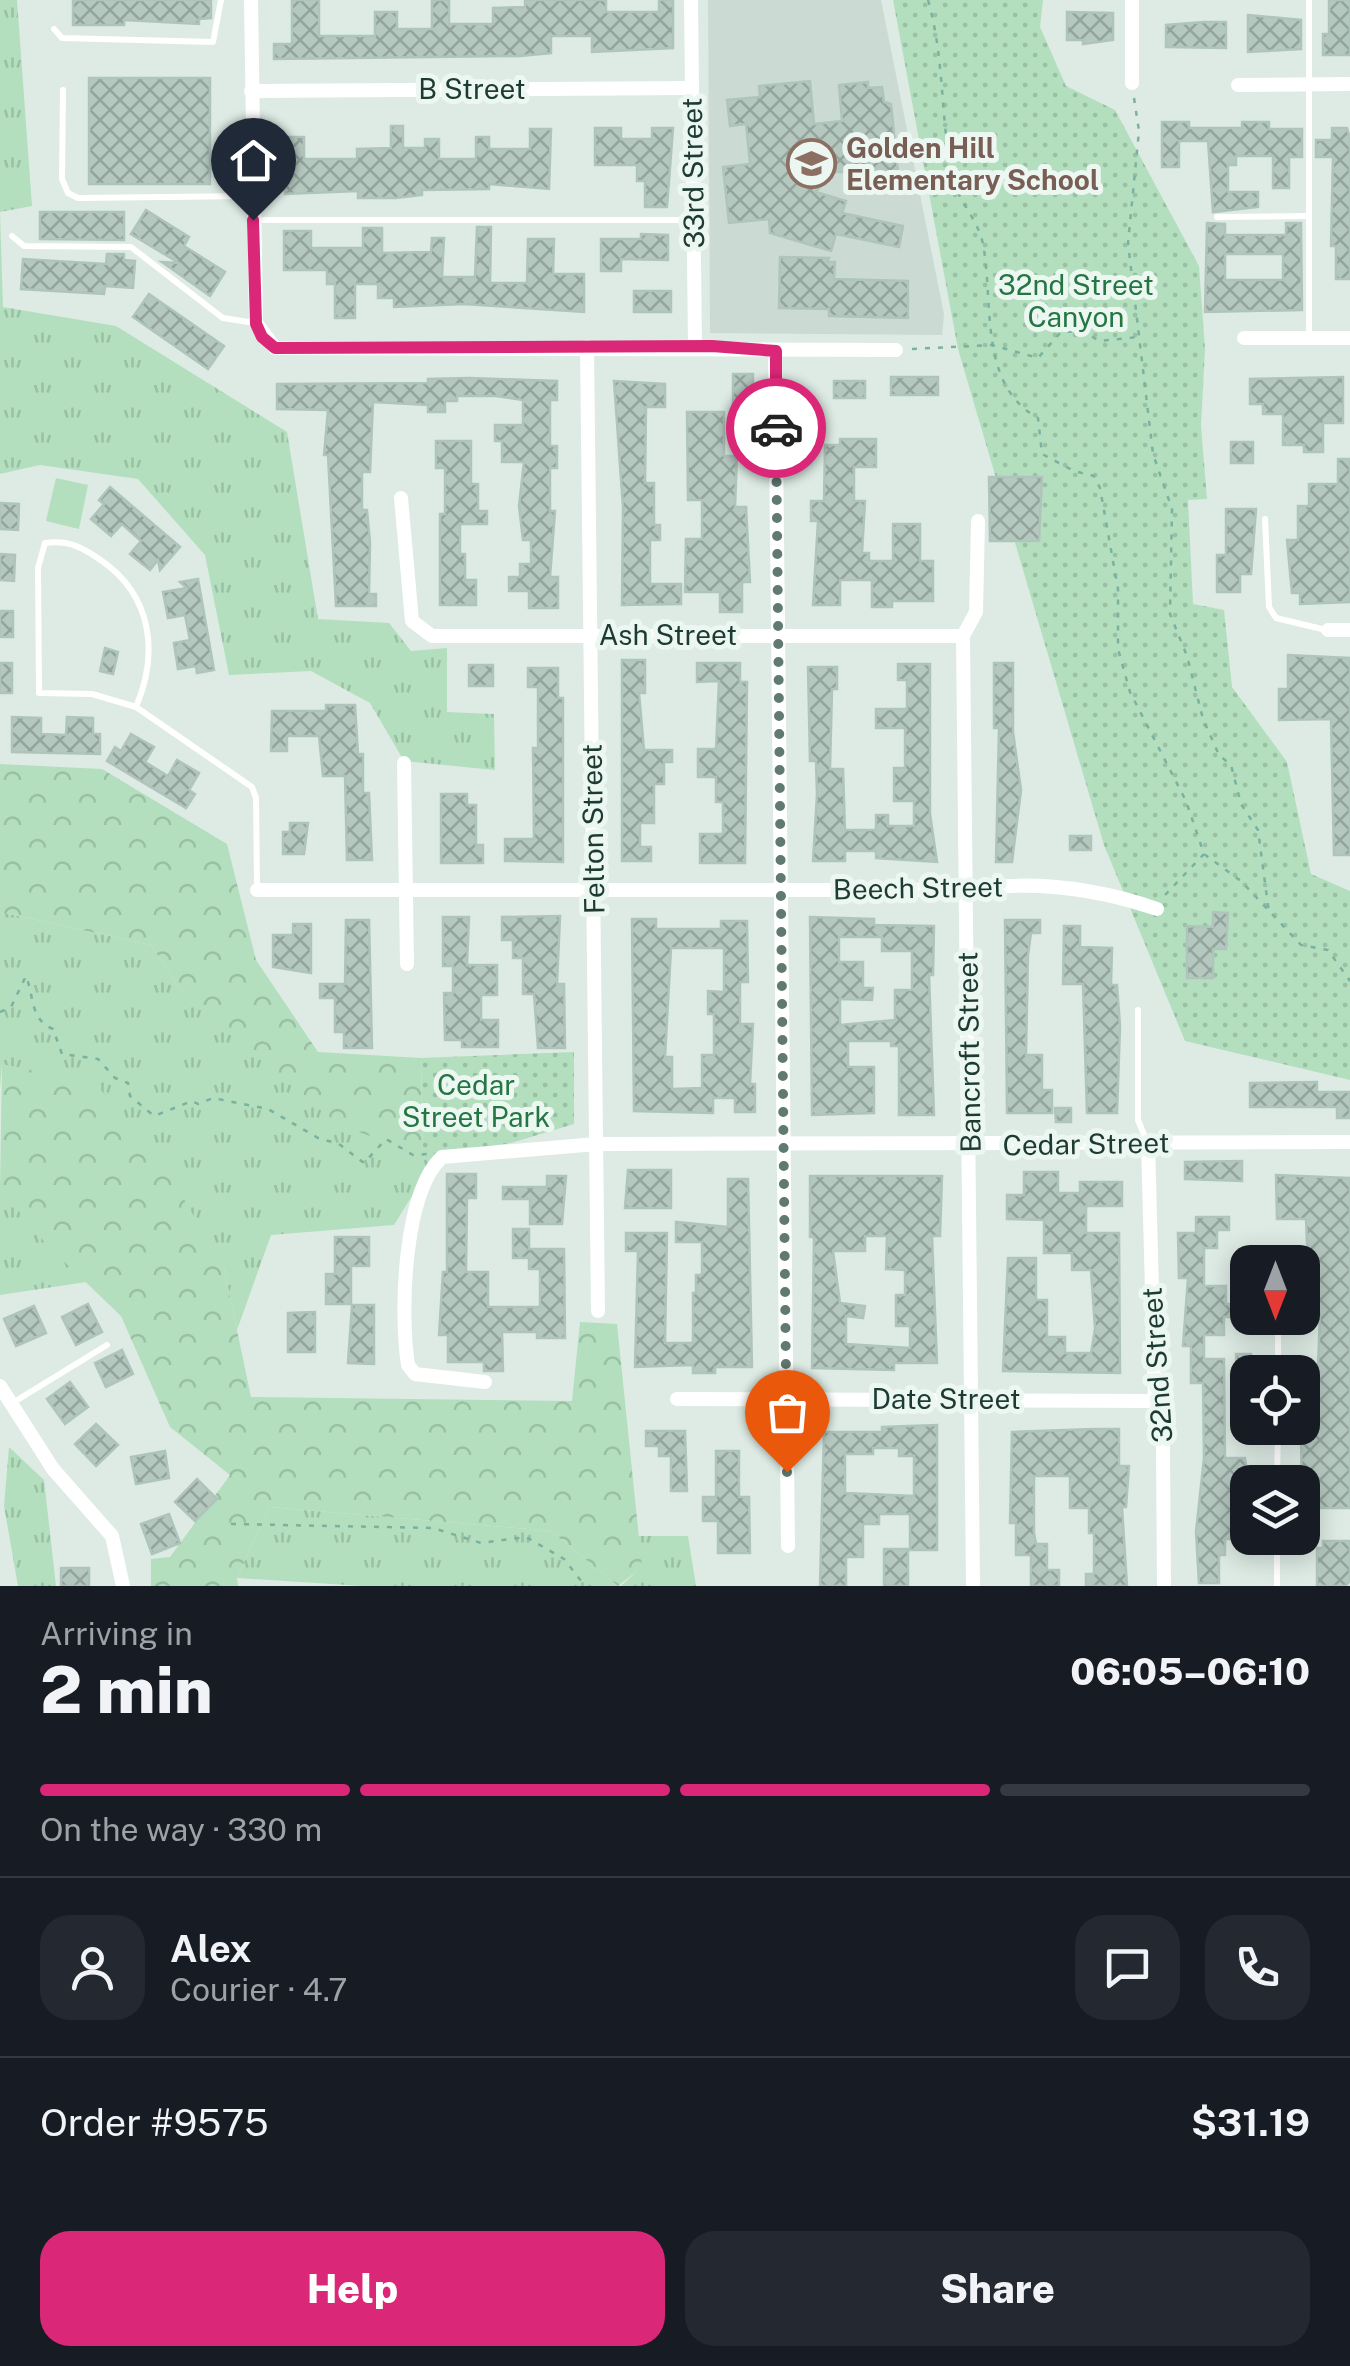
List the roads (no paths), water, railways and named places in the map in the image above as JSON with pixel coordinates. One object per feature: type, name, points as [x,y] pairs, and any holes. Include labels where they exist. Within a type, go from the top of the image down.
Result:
[{"type":"street","points":[[251,0],[256,324],[262,337],[275,348],[695,346],[776,351],[896,350]]},
{"type":"street","name":"33rd Street","points":[[691,0],[695,346]]},
{"type":"street","points":[[1132,0],[1132,83]]},
{"type":"street","points":[[1238,85],[1350,84]]},
{"type":"street","name":"B Street","points":[[251,91],[692,88]]},
{"type":"street","points":[[1244,338],[1350,338]]},
{"type":"street","name":"Felton Street","points":[[587,347],[598,1311]]},
{"type":"street","points":[[776,351],[788,1546]]},
{"type":"street","name":"Ash Street","points":[[401,498],[412,620],[432,636],[963,636]]},
{"type":"street","name":"Bancroft Street","points":[[973,1586],[963,636],[976,612],[978,521]]},
{"type":"street","points":[[1328,630],[1350,630]]},
{"type":"street","points":[[404,763],[407,964]]},
{"type":"street","name":"Beech Street","points":[[256,890],[967,890],[997,885],[1072,888],[1116,895],[1157,910]]},
{"type":"street","name":"Cedar Street","points":[[485,1382],[414,1374],[406,1353],[408,1255],[422,1183],[438,1161],[462,1152],[597,1144],[1350,1142]]},
{"type":"street","name":"32nd Street","points":[[1148,1143],[1155,1401],[1162,1428],[1164,1586]]},
{"type":"street","points":[[0,1386],[54,1469],[112,1536],[123,1586]]},
{"type":"street","name":"Date Street","points":[[677,1399],[1155,1401]]},
{"type":"lane","points":[[54,30],[62,38],[213,42],[221,0]]},
{"type":"lane","points":[[1309,0],[1309,338]]},
{"type":"lane","points":[[63,90],[62,179],[68,193],[78,198],[252,196]]},
{"type":"lane","points":[[1217,217],[1307,216]]},
{"type":"lane","points":[[253,220],[693,220]]},
{"type":"lane","points":[[12,236],[24,246],[131,247],[223,318],[256,324]]},
{"type":"lane","points":[[1264,519],[1269,607],[1276,618],[1328,630]]},
{"type":"lane","points":[[136,706],[146,682],[150,636],[135,596],[123,578],[78,544],[45,543],[38,568],[39,692],[92,694],[136,706],[252,787],[256,798],[256,890]]},
{"type":"lane","points":[[1138,1010],[1138,1120],[1148,1143]]},
{"type":"lane","points":[[12,1404],[106,1346]]},
{"type":"lane","points":[[1277,1555],[1277,1586]]},
{"type":"place","name":"Golden Hill Elementary School","points":[[811,164]]},
{"type":"park label","name":"32nd Street Canyon","points":[[1076,301]]},
{"type":"park label","name":"Cedar Street Park","points":[[476,1101]]}]
